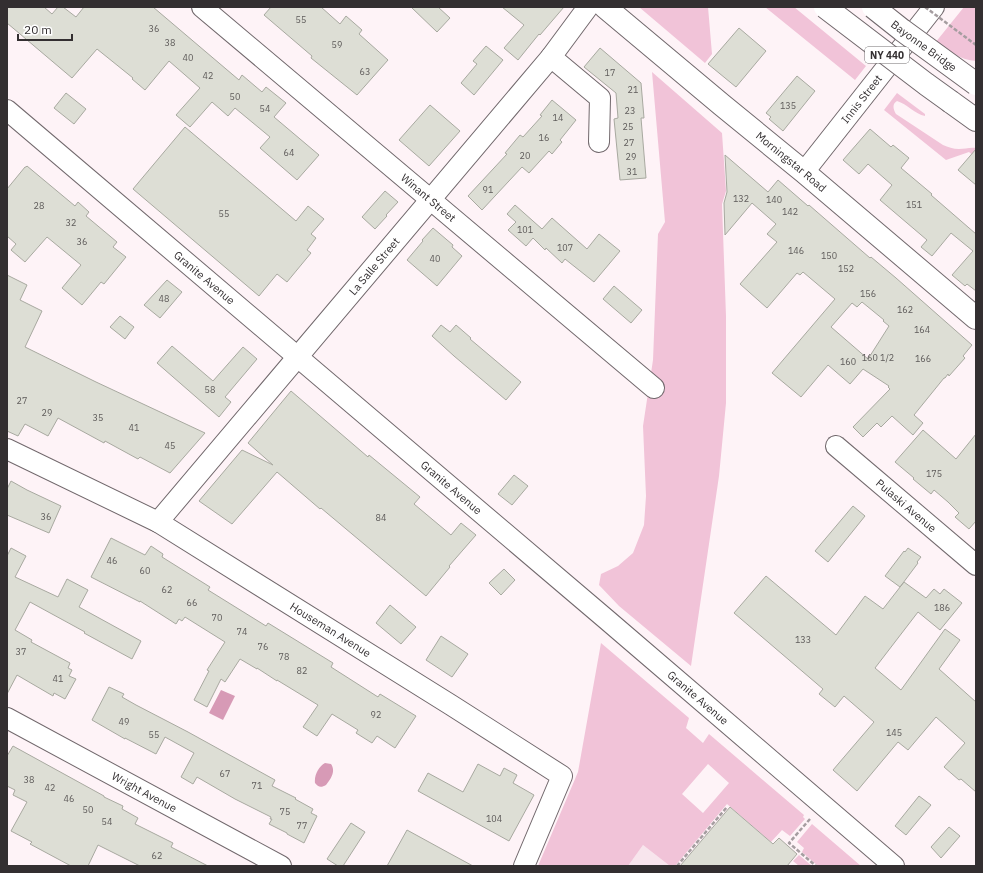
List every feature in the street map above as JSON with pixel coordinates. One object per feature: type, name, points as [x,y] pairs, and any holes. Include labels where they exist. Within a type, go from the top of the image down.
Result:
[{"type":"main road","name":"Morningstar Road","points":[[606,7],[976,318]]},
{"type":"main road","name":"NY 440","points":[[825,7],[976,120]]},
{"type":"main road","name":"Bayonne Bridge","points":[[872,7],[976,84]]},
{"type":"street","name":"Winant Street","points":[[202,7],[654,388]]},
{"type":"street","name":"La Salle Street","points":[[158,522],[550,57],[588,7]]},
{"type":"street","name":"Innis Street","points":[[804,172],[934,7]]},
{"type":"street","points":[[550,57],[600,98],[599,142]]},
{"type":"street","name":"Granite Avenue","points":[[7,110],[894,866]]},
{"type":"street","name":"Pulaski Avenue","points":[[836,446],[976,565]]},
{"type":"street","name":"Houseman Avenue","points":[[7,449],[158,522],[562,776],[524,866]]},
{"type":"street","name":"Wright Avenue","points":[[7,718],[281,866]]},
{"type":"path","points":[[924,7],[976,45]]},
{"type":"path","points":[[677,866],[727,807]]},
{"type":"path","points":[[810,819],[790,843],[816,866]]},
{"type":"shaded area","points":[[639,7],[708,7],[712,54],[705,63]]},
{"type":"shaded area","points":[[765,7],[794,7],[866,66],[855,80]]},
{"type":"shaded area","points":[[964,7],[976,7],[976,61],[960,57],[935,43]]},
{"type":"shaded area","points":[[652,72],[722,133],[726,191],[722,204],[726,316],[726,403],[719,476],[691,666],[619,606],[599,585],[601,574],[618,566],[633,553],[644,525],[646,496],[643,426],[653,360],[658,234],[665,222]]},
{"type":"shaded area","points":[[897,93],[925,114],[925,116],[897,101],[894,104],[896,114],[943,145],[957,149],[976,148],[976,158],[969,152],[946,160],[884,110]]},
{"type":"shaded area","points":[[601,643],[689,718],[686,728],[703,743],[709,734],[804,815],[803,817],[805,819],[790,836],[782,830],[771,842],[727,804],[675,866],[670,866],[643,845],[628,866],[538,866],[578,772]],"holes":[[[708,764],[729,783],[703,813],[682,794]]]},
{"type":"shaded area","points":[[221,690],[235,696],[223,720],[209,713]]},
{"type":"shaded area","points":[[325,763],[331,764],[333,772],[326,785],[320,787],[315,783],[315,777],[319,769]]},
{"type":"shaded area","points":[[812,824],[861,866],[818,866],[802,852],[804,848],[797,842]]},
{"type":"shaded area","points":[[643,845],[670,866],[628,866]]},
{"type":"shaded area","points":[[799,855],[812,866],[799,866],[793,861]]},
{"type":"building","points":[[7,7],[44,7],[52,14],[58,7],[63,7],[76,17],[84,7],[153,7],[239,80],[242,75],[262,92],[266,87],[286,103],[274,117],[319,155],[297,180],[260,148],[270,137],[235,108],[228,116],[212,102],[190,127],[176,115],[200,88],[169,61],[145,90],[132,79],[133,78],[97,49],[72,78],[7,23]]},
{"type":"building","points":[[271,7],[321,7],[340,24],[346,16],[362,30],[359,34],[388,60],[357,95],[311,58],[312,56],[264,15]]},
{"type":"building","points":[[411,7],[438,7],[450,18],[437,32]]},
{"type":"building","points":[[502,7],[564,7],[518,60],[504,48],[524,25]]},
{"type":"building","points":[[739,28],[766,51],[736,87],[708,64]]},
{"type":"building","points":[[486,46],[503,60],[474,95],[461,83],[477,64],[473,61]]},
{"type":"building","points":[[600,48],[641,83],[644,118],[641,118],[646,178],[620,180],[614,119],[618,118],[616,93],[584,67]]},
{"type":"building","points":[[797,76],[815,91],[783,131],[769,119],[771,117],[766,113]]},
{"type":"building","points":[[66,93],[86,109],[74,124],[54,108]]},
{"type":"building","points":[[552,100],[576,120],[560,140],[562,142],[552,154],[549,151],[529,173],[522,167],[482,210],[468,196],[507,154],[505,153],[520,135],[523,137],[542,116],[540,115]]},
{"type":"building","points":[[430,105],[460,131],[429,166],[399,140]]},
{"type":"building","points":[[185,127],[296,221],[308,206],[324,219],[311,234],[316,238],[307,250],[311,253],[287,282],[277,274],[259,296],[133,189]]},
{"type":"building","points":[[870,129],[891,147],[893,145],[909,158],[901,168],[976,234],[976,291],[967,284],[965,286],[952,275],[973,251],[951,233],[932,256],[921,247],[927,240],[880,200],[892,185],[868,164],[859,174],[843,160]]},
{"type":"building","points":[[976,149],[976,185],[958,170]]},
{"type":"building","points":[[725,155],[768,192],[778,180],[870,258],[871,257],[896,278],[972,345],[963,356],[965,358],[949,376],[948,374],[944,378],[914,415],[923,423],[913,435],[892,416],[881,427],[877,423],[863,437],[853,427],[890,389],[888,387],[889,386],[863,369],[850,384],[828,365],[801,397],[772,373],[835,299],[803,272],[800,275],[797,273],[767,308],[740,284],[777,242],[767,234],[776,224],[752,203],[725,235],[724,203],[727,192]],"holes":[[[862,302],[884,320],[883,321],[889,326],[868,359],[831,327],[852,303],[857,307]]]},
{"type":"building","points":[[27,166],[75,206],[78,202],[89,212],[86,216],[117,242],[113,247],[126,257],[104,284],[101,282],[82,305],[62,288],[81,265],[47,237],[25,262],[11,250],[16,244],[7,236],[7,189]]},
{"type":"building","points":[[385,191],[398,202],[375,229],[362,217]]},
{"type":"building","points":[[515,205],[542,229],[552,218],[587,249],[599,234],[620,251],[594,282],[565,259],[562,263],[546,248],[545,250],[533,238],[526,246],[508,230],[516,222],[507,214]]},
{"type":"building","points":[[433,228],[453,245],[452,247],[462,256],[437,286],[407,260]]},
{"type":"building","points":[[7,275],[27,285],[20,300],[42,311],[25,347],[205,433],[170,473],[140,457],[138,459],[105,441],[104,443],[58,418],[48,436],[25,424],[18,436],[7,431]]},
{"type":"building","points":[[167,280],[182,292],[160,318],[144,305]]},
{"type":"building","points":[[614,286],[642,310],[631,323],[603,299]]},
{"type":"building","points":[[120,316],[134,327],[125,339],[110,327]]},
{"type":"building","points":[[441,325],[450,332],[456,325],[471,338],[470,339],[521,382],[506,400],[432,336]]},
{"type":"building","points":[[172,346],[213,381],[243,347],[257,359],[225,397],[231,402],[219,417],[157,363]]},
{"type":"building","points":[[291,391],[368,457],[369,455],[420,497],[414,504],[451,535],[461,523],[476,535],[449,566],[450,567],[426,596],[277,472],[232,524],[199,501],[242,450],[273,465],[248,443]]},
{"type":"building","points":[[923,430],[956,459],[976,434],[976,521],[969,529],[955,517],[959,513],[948,502],[934,490],[931,494],[895,462]]},
{"type":"building","points":[[514,475],[528,486],[512,505],[498,494]]},
{"type":"building","points":[[11,481],[61,506],[49,533],[7,515],[7,489]]},
{"type":"building","points":[[853,506],[865,516],[828,562],[815,551]]},
{"type":"building","points":[[111,538],[145,555],[151,546],[163,554],[162,557],[210,587],[208,590],[266,626],[268,623],[333,663],[331,667],[378,697],[380,694],[416,716],[395,748],[377,736],[372,743],[356,733],[358,730],[332,714],[317,736],[303,727],[318,705],[240,659],[225,682],[221,679],[207,707],[194,700],[209,671],[207,670],[225,642],[185,617],[182,621],[179,619],[176,624],[140,601],[91,577]]},
{"type":"building","points":[[11,548],[26,556],[15,577],[58,597],[67,579],[88,590],[79,607],[141,641],[132,659],[30,602],[15,630],[32,640],[31,642],[70,663],[68,668],[72,670],[69,676],[76,679],[65,699],[54,693],[53,696],[17,675],[7,694],[7,556]]},
{"type":"building","points":[[908,548],[921,557],[900,587],[885,576]]},
{"type":"building","points":[[504,569],[515,580],[501,595],[489,583]]},
{"type":"building","points":[[766,576],[836,635],[865,596],[883,609],[904,582],[926,598],[934,589],[940,594],[944,589],[962,603],[940,630],[918,612],[875,668],[901,690],[945,629],[960,640],[939,669],[976,702],[976,792],[944,767],[965,743],[936,717],[908,750],[898,742],[857,791],[833,770],[874,722],[844,696],[835,707],[819,694],[823,689],[734,613]]},
{"type":"building","points":[[390,605],[416,627],[401,644],[376,623]]},
{"type":"building","points":[[441,636],[468,654],[452,677],[426,660]]},
{"type":"building","points":[[109,687],[124,694],[122,697],[136,705],[275,780],[272,786],[296,798],[295,799],[313,809],[311,813],[317,816],[304,843],[269,824],[272,819],[270,819],[271,817],[235,799],[197,777],[193,784],[181,777],[194,753],[165,737],[156,754],[125,739],[92,720]]},
{"type":"building","points":[[13,746],[123,806],[122,809],[138,818],[135,824],[173,843],[171,847],[208,866],[140,866],[98,845],[88,866],[71,866],[30,844],[32,842],[11,831],[27,802],[13,795],[15,790],[7,786],[7,756]]},
{"type":"building","points":[[478,764],[500,776],[504,768],[517,775],[513,783],[534,795],[509,841],[418,791],[428,773],[463,792]]},
{"type":"building","points":[[919,796],[931,805],[906,835],[895,826]]},
{"type":"building","points":[[730,807],[773,844],[779,838],[797,854],[787,866],[680,866]]},
{"type":"building","points":[[351,823],[365,832],[343,866],[338,866],[327,859]]},
{"type":"building","points":[[949,827],[960,836],[941,858],[931,847]]},
{"type":"building","points":[[407,830],[449,853],[473,866],[387,866]]}]
